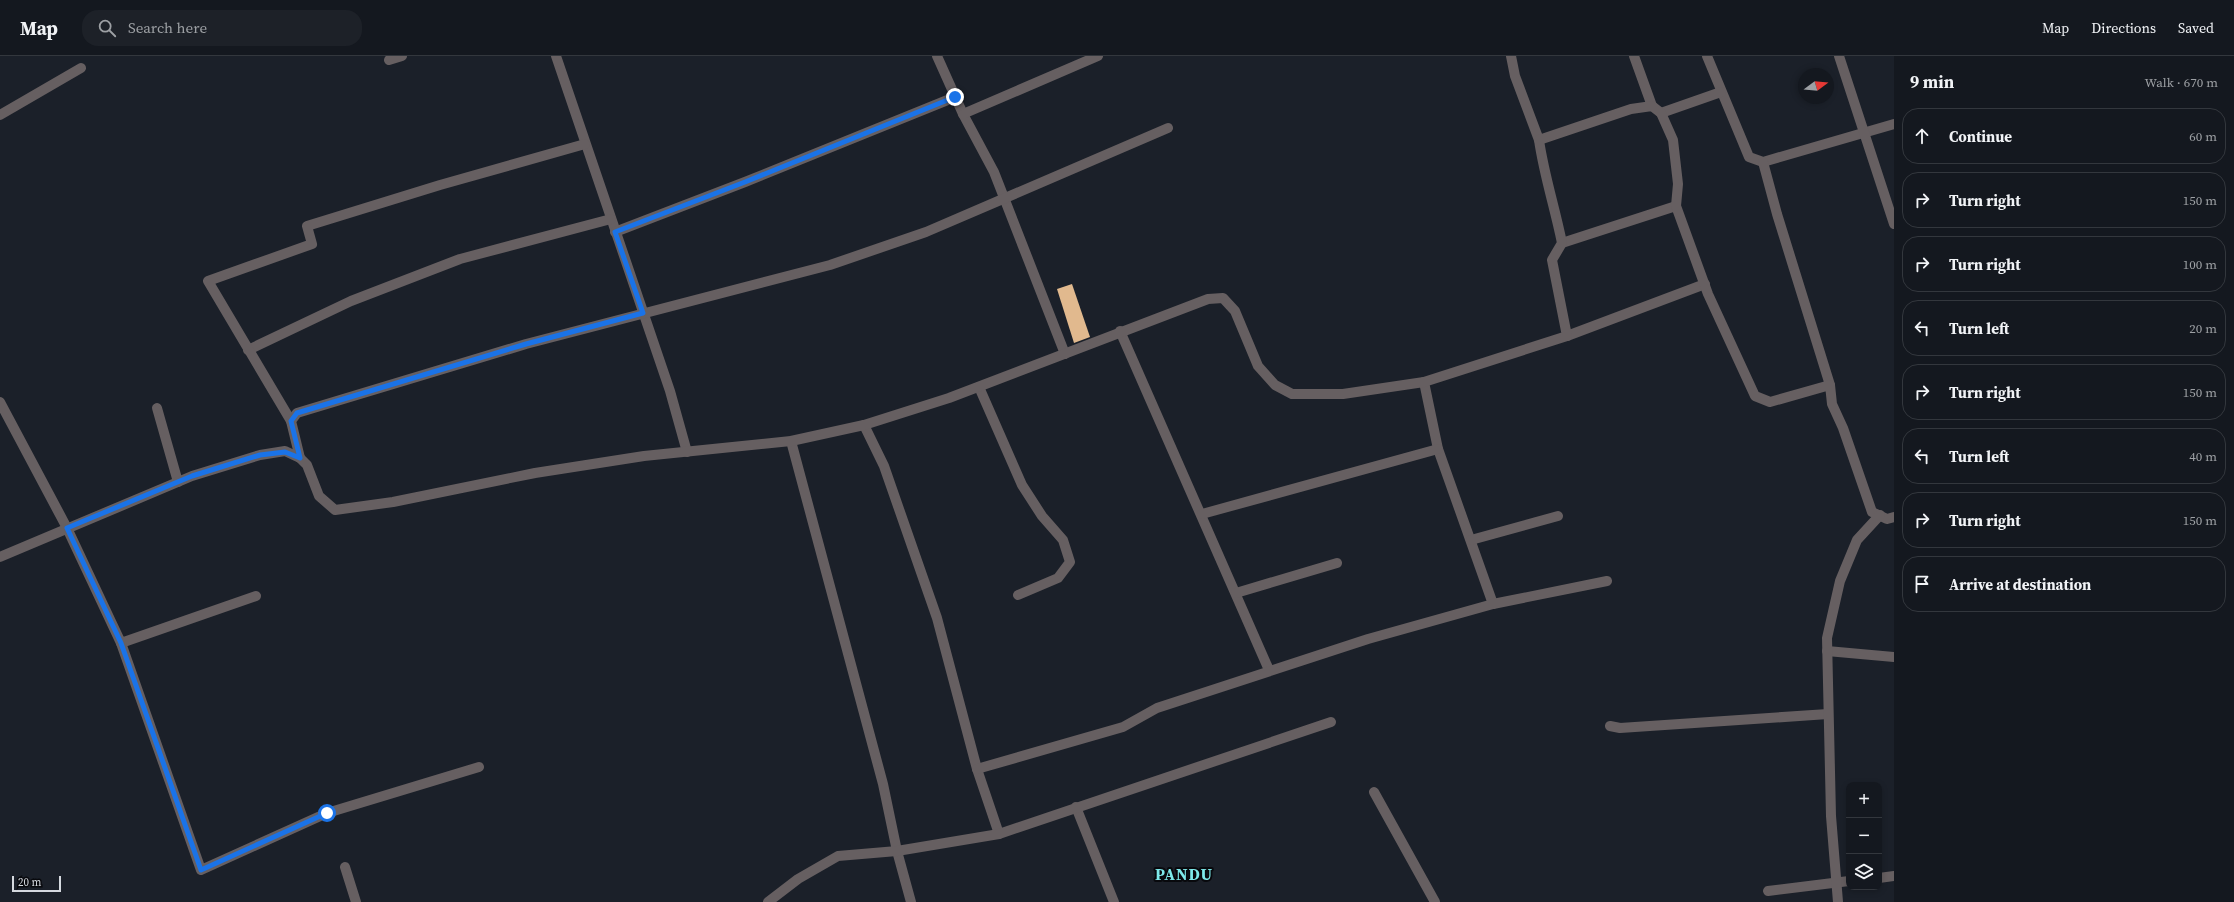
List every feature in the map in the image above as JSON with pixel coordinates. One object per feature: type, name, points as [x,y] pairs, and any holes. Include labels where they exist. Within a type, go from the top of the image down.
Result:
[{"type":"street","points":[[389,60],[402,56]]},
{"type":"street","points":[[556,56],[670,391],[687,452]]},
{"type":"street","points":[[937,56],[955,97],[994,172],[1065,354]]},
{"type":"street","points":[[964,114],[1098,56]]},
{"type":"street","points":[[1511,56],[1515,76],[1539,140],[1543,168],[1556,210],[1562,243],[1552,260],[1567,336]]},
{"type":"street","points":[[1634,56],[1652,106],[1661,113],[1673,140],[1678,184],[1676,206],[1705,284],[1755,396],[1770,402],[1830,385]]},
{"type":"street","points":[[1707,56],[1749,157],[1763,162],[1894,124]]},
{"type":"street","points":[[1839,56],[1894,224]]},
{"type":"street","points":[[0,115],[80,68]]},
{"type":"street","points":[[1661,113],[1721,92]]},
{"type":"street","points":[[615,232],[745,182],[955,97]]},
{"type":"street","points":[[1539,140],[1631,109],[1652,106]]},
{"type":"street","points":[[291,421],[297,413],[526,344],[830,265],[926,232],[1168,128]]},
{"type":"street","points":[[300,458],[291,421],[208,281],[312,244],[307,226],[440,185],[585,144]]},
{"type":"street","points":[[1763,162],[1779,221],[1830,385],[1832,404],[1843,428],[1872,512],[1887,519],[1894,517]]},
{"type":"street","points":[[1562,243],[1676,206]]},
{"type":"street","points":[[248,350],[351,301],[460,259],[611,220]]},
{"type":"street","points":[[0,557],[178,482],[260,455],[285,452],[300,458],[307,465],[320,496],[335,510],[393,502],[535,473],[644,456],[791,441],[864,425],[979,387],[1120,331],[1208,299],[1223,298],[1235,311],[1258,366],[1275,385],[1292,394],[1343,394],[1424,382],[1567,336],[1705,284]]},
{"type":"street","points":[[1120,331],[1202,514],[1269,670]]},
{"type":"street","points":[[1424,382],[1438,449],[1493,604]]},
{"type":"street","points":[[979,387],[1022,485],[1042,516],[1063,540],[1070,562],[1058,578],[1018,595]]},
{"type":"street","points":[[0,402],[67,528],[121,643],[201,870],[327,813],[479,767]]},
{"type":"street","points":[[156,408],[178,482]]},
{"type":"street","points":[[864,425],[884,466],[937,618],[978,769],[999,834]]},
{"type":"street","points":[[791,441],[883,784],[897,851],[911,902]]},
{"type":"street","points":[[1202,514],[1438,449]]},
{"type":"street","points":[[1838,902],[1831,816],[1827,638],[1840,581],[1857,540],[1880,515]]},
{"type":"street","points":[[1471,540],[1558,516]]},
{"type":"street","points":[[1236,593],[1337,562]]},
{"type":"street","points":[[978,769],[1123,727],[1157,708],[1269,670],[1368,639],[1493,604],[1607,580]]},
{"type":"street","points":[[121,643],[256,596]]},
{"type":"street","points":[[1827,651],[1894,657]]},
{"type":"street","points":[[1610,726],[1620,728],[1828,714]]},
{"type":"street","points":[[768,902],[798,879],[838,856],[897,851],[999,834],[1331,722]]},
{"type":"street","points":[[1374,792],[1435,902]]},
{"type":"street","points":[[1076,807],[1114,902]]},
{"type":"street","points":[[345,867],[356,902]]},
{"type":"street","points":[[1882,878],[1894,876]]},
{"type":"street","points":[[1768,891],[1846,881]]},
{"type":"building","points":[[1072,284],[1090,337],[1074,343],[1057,289]]},
{"type":"district","name":"PANDU","points":[[1184,874]]},
{"type":"route","points":[[327,813],[201,870],[121,643],[67,528],[192,476],[260,455],[285,452],[300,458],[291,421],[297,413],[526,344],[643,313],[615,232],[745,182],[955,97]]}]
